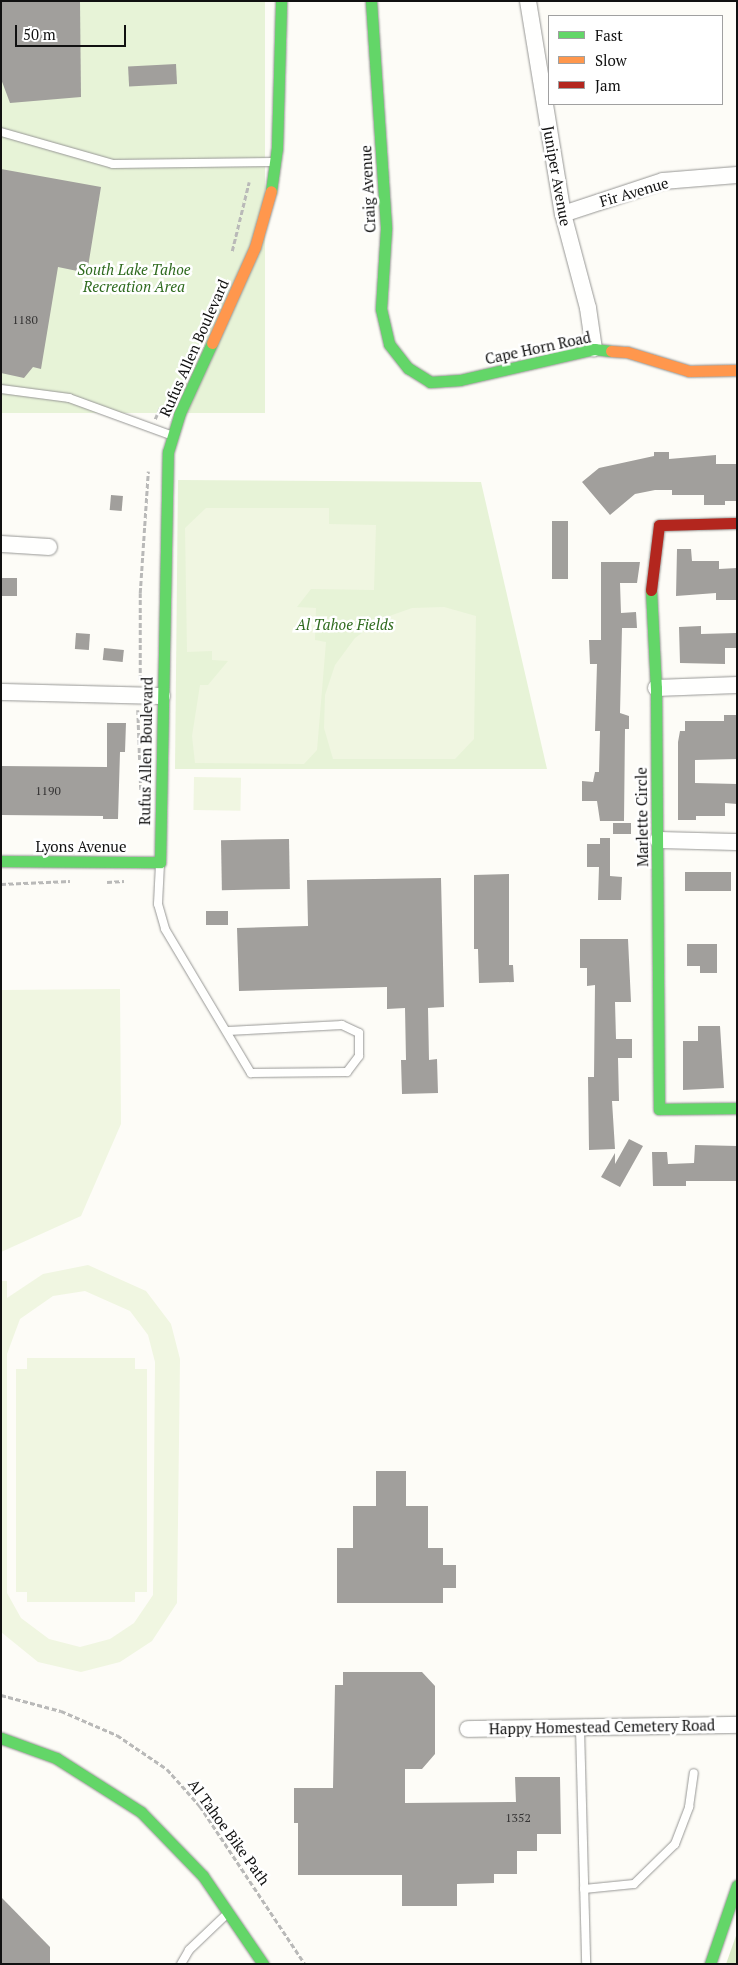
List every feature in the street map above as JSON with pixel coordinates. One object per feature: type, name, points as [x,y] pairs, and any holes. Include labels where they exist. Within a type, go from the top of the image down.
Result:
[{"type":"street","name":"Rufus Allen Boulevard","points":[[160,862],[166,471],[172,436],[187,394],[255,247],[269,203],[276,162],[281,1]]},
{"type":"street","name":"Craig Avenue","points":[[371,1],[386,229],[381,309],[389,344],[408,368]]},
{"type":"street","name":"Juniper Avenue","points":[[528,1],[563,214],[588,308],[594,349]]},
{"type":"street","name":"Fir Avenue","points":[[563,214],[663,181],[737,174]]},
{"type":"street","name":"Cape Horn Road","points":[[408,368],[430,382],[460,380],[594,349],[627,352],[689,372],[737,370]]},
{"type":"street","name":"Marlette Circle","points":[[737,523],[659,525],[650,578],[656,688],[659,1109],[737,1108]]},
{"type":"street","points":[[1,544],[49,547]]},
{"type":"street","points":[[656,688],[737,685]]},
{"type":"street","points":[[1,692],[162,696]]},
{"type":"street","points":[[658,840],[737,842]]},
{"type":"street","name":"Lyons Avenue","points":[[1,861],[160,862]]},
{"type":"street","name":"Happy Homestead Cemetery Road","points":[[468,1729],[737,1725]]},
{"type":"street","points":[[1,1738],[56,1758],[141,1812],[187,1857],[228,1912],[263,1964]]},
{"type":"street","points":[[710,1964],[737,1885]]},
{"type":"lane","points":[[1,132],[113,164],[276,162]]},
{"type":"lane","points":[[1,389],[69,398],[172,436]]},
{"type":"lane","points":[[160,862],[158,904],[165,930],[228,1031],[251,1073],[347,1072],[359,1056],[359,1033],[342,1025],[228,1031]]},
{"type":"lane","points":[[580,1728],[586,1964]]},
{"type":"lane","points":[[584,1889],[634,1884],[675,1844],[688,1807],[694,1773]]},
{"type":"lane","points":[[181,1964],[189,1950],[228,1912]]},
{"type":"path","points":[[138,706],[142,801]]},
{"type":"path","name":"Al Tahoe Bike Path","points":[[1,1695],[61,1711],[109,1732],[167,1769],[200,1806],[304,1964]]},
{"type":"green space","name":"South Lake Tahoe Recreation Area","points":[[1,1],[265,1],[265,413],[1,413]]},
{"type":"green space","name":"Al Tahoe Fields","points":[[178,480],[481,482],[547,769],[175,769]]},
{"type":"green space","points":[[206,508],[329,508],[329,524],[376,525],[374,590],[311,589],[297,607],[316,608],[315,640],[326,642],[317,750],[304,764],[195,763],[192,736],[200,685],[208,685],[228,661],[212,660],[212,651],[187,652],[185,528]]},
{"type":"green space","points":[[444,607],[476,616],[474,739],[455,759],[333,759],[324,728],[325,695],[335,665],[355,638],[381,619],[412,608]]},
{"type":"green space","points":[[194,777],[241,778],[240,811],[193,810]]},
{"type":"green space","points":[[120,989],[121,1124],[81,1216],[1,1252],[1,990]]},
{"type":"green space","points":[[88,1265],[146,1291],[171,1324],[180,1359],[177,1603],[152,1641],[120,1662],[81,1672],[38,1662],[1,1632],[1,1281],[7,1281],[7,1298],[43,1274]],"holes":[[[85,1291],[130,1311],[148,1335],[155,1362],[153,1595],[134,1623],[110,1639],[80,1647],[49,1639],[21,1618],[7,1593],[7,1354],[20,1319],[53,1296]]]},
{"type":"green space","points":[[27,1358],[135,1358],[135,1369],[147,1369],[147,1592],[135,1592],[135,1602],[27,1602],[27,1592],[16,1592],[16,1369],[27,1369]]},
{"type":"green space","points":[[737,1933],[737,1964],[726,1964]]},
{"type":"building","points":[[1,1],[80,1],[81,97],[10,103],[1,79]]},
{"type":"building","points":[[176,64],[177,84],[129,86],[128,67]]},
{"type":"building","points":[[1,169],[101,187],[87,273],[58,267],[41,369],[33,367],[24,378],[1,373]]},
{"type":"building","points":[[654,452],[669,452],[669,459],[716,455],[716,464],[737,464],[737,501],[725,501],[725,505],[704,505],[704,495],[672,495],[672,490],[655,490],[635,494],[610,515],[582,482],[599,468],[654,456]]},
{"type":"building","points":[[111,495],[123,496],[122,511],[110,510]]},
{"type":"building","points":[[552,521],[568,521],[568,579],[552,579]]},
{"type":"building","points":[[677,549],[691,549],[692,561],[719,561],[719,569],[737,568],[737,600],[716,600],[716,593],[676,596]]},
{"type":"building","points":[[601,562],[640,562],[637,583],[620,583],[621,613],[636,612],[637,628],[622,628],[620,713],[629,716],[629,729],[625,729],[624,821],[600,821],[597,801],[582,801],[582,781],[593,782],[595,772],[599,772],[600,731],[595,731],[597,664],[590,664],[589,640],[601,640]]},
{"type":"building","points":[[1,578],[17,578],[17,596],[1,596]]},
{"type":"building","points":[[701,626],[701,634],[736,633],[736,648],[725,648],[725,664],[680,663],[679,627]]},
{"type":"building","points":[[76,633],[90,634],[89,650],[75,649]]},
{"type":"building","points":[[104,648],[124,650],[123,662],[103,660]]},
{"type":"building","points":[[724,715],[737,715],[737,759],[695,760],[695,783],[737,784],[737,804],[725,803],[725,816],[696,816],[696,820],[678,820],[678,742],[680,731],[685,731],[685,721],[724,721]]},
{"type":"building","points":[[107,723],[126,723],[125,752],[120,752],[118,819],[103,819],[103,816],[1,815],[1,766],[107,767]]},
{"type":"building","points":[[613,823],[631,823],[631,834],[613,834]]},
{"type":"building","points":[[600,838],[610,838],[610,876],[622,877],[621,900],[598,900],[599,867],[587,867],[587,844],[600,844]]},
{"type":"building","points":[[289,839],[290,889],[222,890],[221,840]]},
{"type":"building","points":[[685,872],[731,872],[731,891],[685,891]]},
{"type":"building","points":[[509,874],[509,965],[513,965],[514,982],[479,983],[478,949],[474,949],[474,875]]},
{"type":"building","points":[[441,878],[444,1007],[428,1008],[429,1060],[437,1059],[438,1093],[402,1094],[401,1060],[406,1060],[405,1008],[387,1009],[387,987],[239,991],[237,928],[308,926],[307,880]]},
{"type":"building","points":[[206,911],[228,911],[228,925],[206,925]]},
{"type":"building","points":[[580,939],[628,939],[631,1002],[615,1002],[616,1039],[632,1039],[632,1058],[618,1058],[619,1101],[612,1101],[615,1149],[589,1150],[588,1077],[594,1077],[595,985],[587,986],[587,968],[580,968]]},
{"type":"building","points":[[687,944],[717,944],[717,973],[700,973],[700,966],[687,966]]},
{"type":"building","points":[[698,1026],[720,1026],[724,1088],[683,1090],[683,1041],[698,1041]]},
{"type":"building","points":[[629,1139],[643,1146],[620,1187],[601,1177],[615,1153],[615,1164]]},
{"type":"building","points":[[695,1145],[737,1146],[737,1181],[686,1181],[686,1186],[653,1186],[652,1152],[667,1152],[668,1164],[694,1163]]},
{"type":"building","points":[[376,1471],[406,1471],[406,1506],[428,1506],[428,1548],[443,1548],[443,1565],[456,1565],[456,1588],[443,1588],[443,1603],[337,1603],[337,1548],[353,1548],[353,1506],[376,1506]]},
{"type":"building","points":[[343,1672],[422,1672],[435,1686],[435,1754],[422,1769],[405,1769],[405,1803],[516,1802],[515,1777],[560,1777],[561,1834],[537,1834],[537,1851],[517,1851],[517,1874],[494,1874],[494,1883],[457,1884],[457,1906],[402,1906],[402,1875],[298,1875],[298,1823],[294,1823],[294,1788],[333,1788],[335,1685],[343,1685]]},
{"type":"building","points":[[1,1897],[50,1947],[50,1964],[1,1964]]},
{"type":"traffic: fast","points":[[271,191],[277,148],[281,1]]},
{"type":"traffic: fast","points":[[371,1],[386,229],[381,309],[389,344],[408,368],[430,382],[460,380],[594,349],[611,351]]},
{"type":"traffic: fast","points":[[1,861],[160,862],[168,452],[179,415],[212,343]]},
{"type":"traffic: fast","points":[[651,590],[656,688],[659,1109],[737,1108]]},
{"type":"traffic: fast","points":[[1,1738],[56,1758],[141,1812],[203,1876],[263,1964]]},
{"type":"traffic: fast","points":[[710,1964],[737,1885]]},
{"type":"traffic: slow","points":[[212,343],[255,247],[271,191]]},
{"type":"traffic: slow","points":[[611,351],[627,352],[689,371],[737,370]]},
{"type":"traffic: jam","points":[[651,590],[659,525],[737,523]]}]
